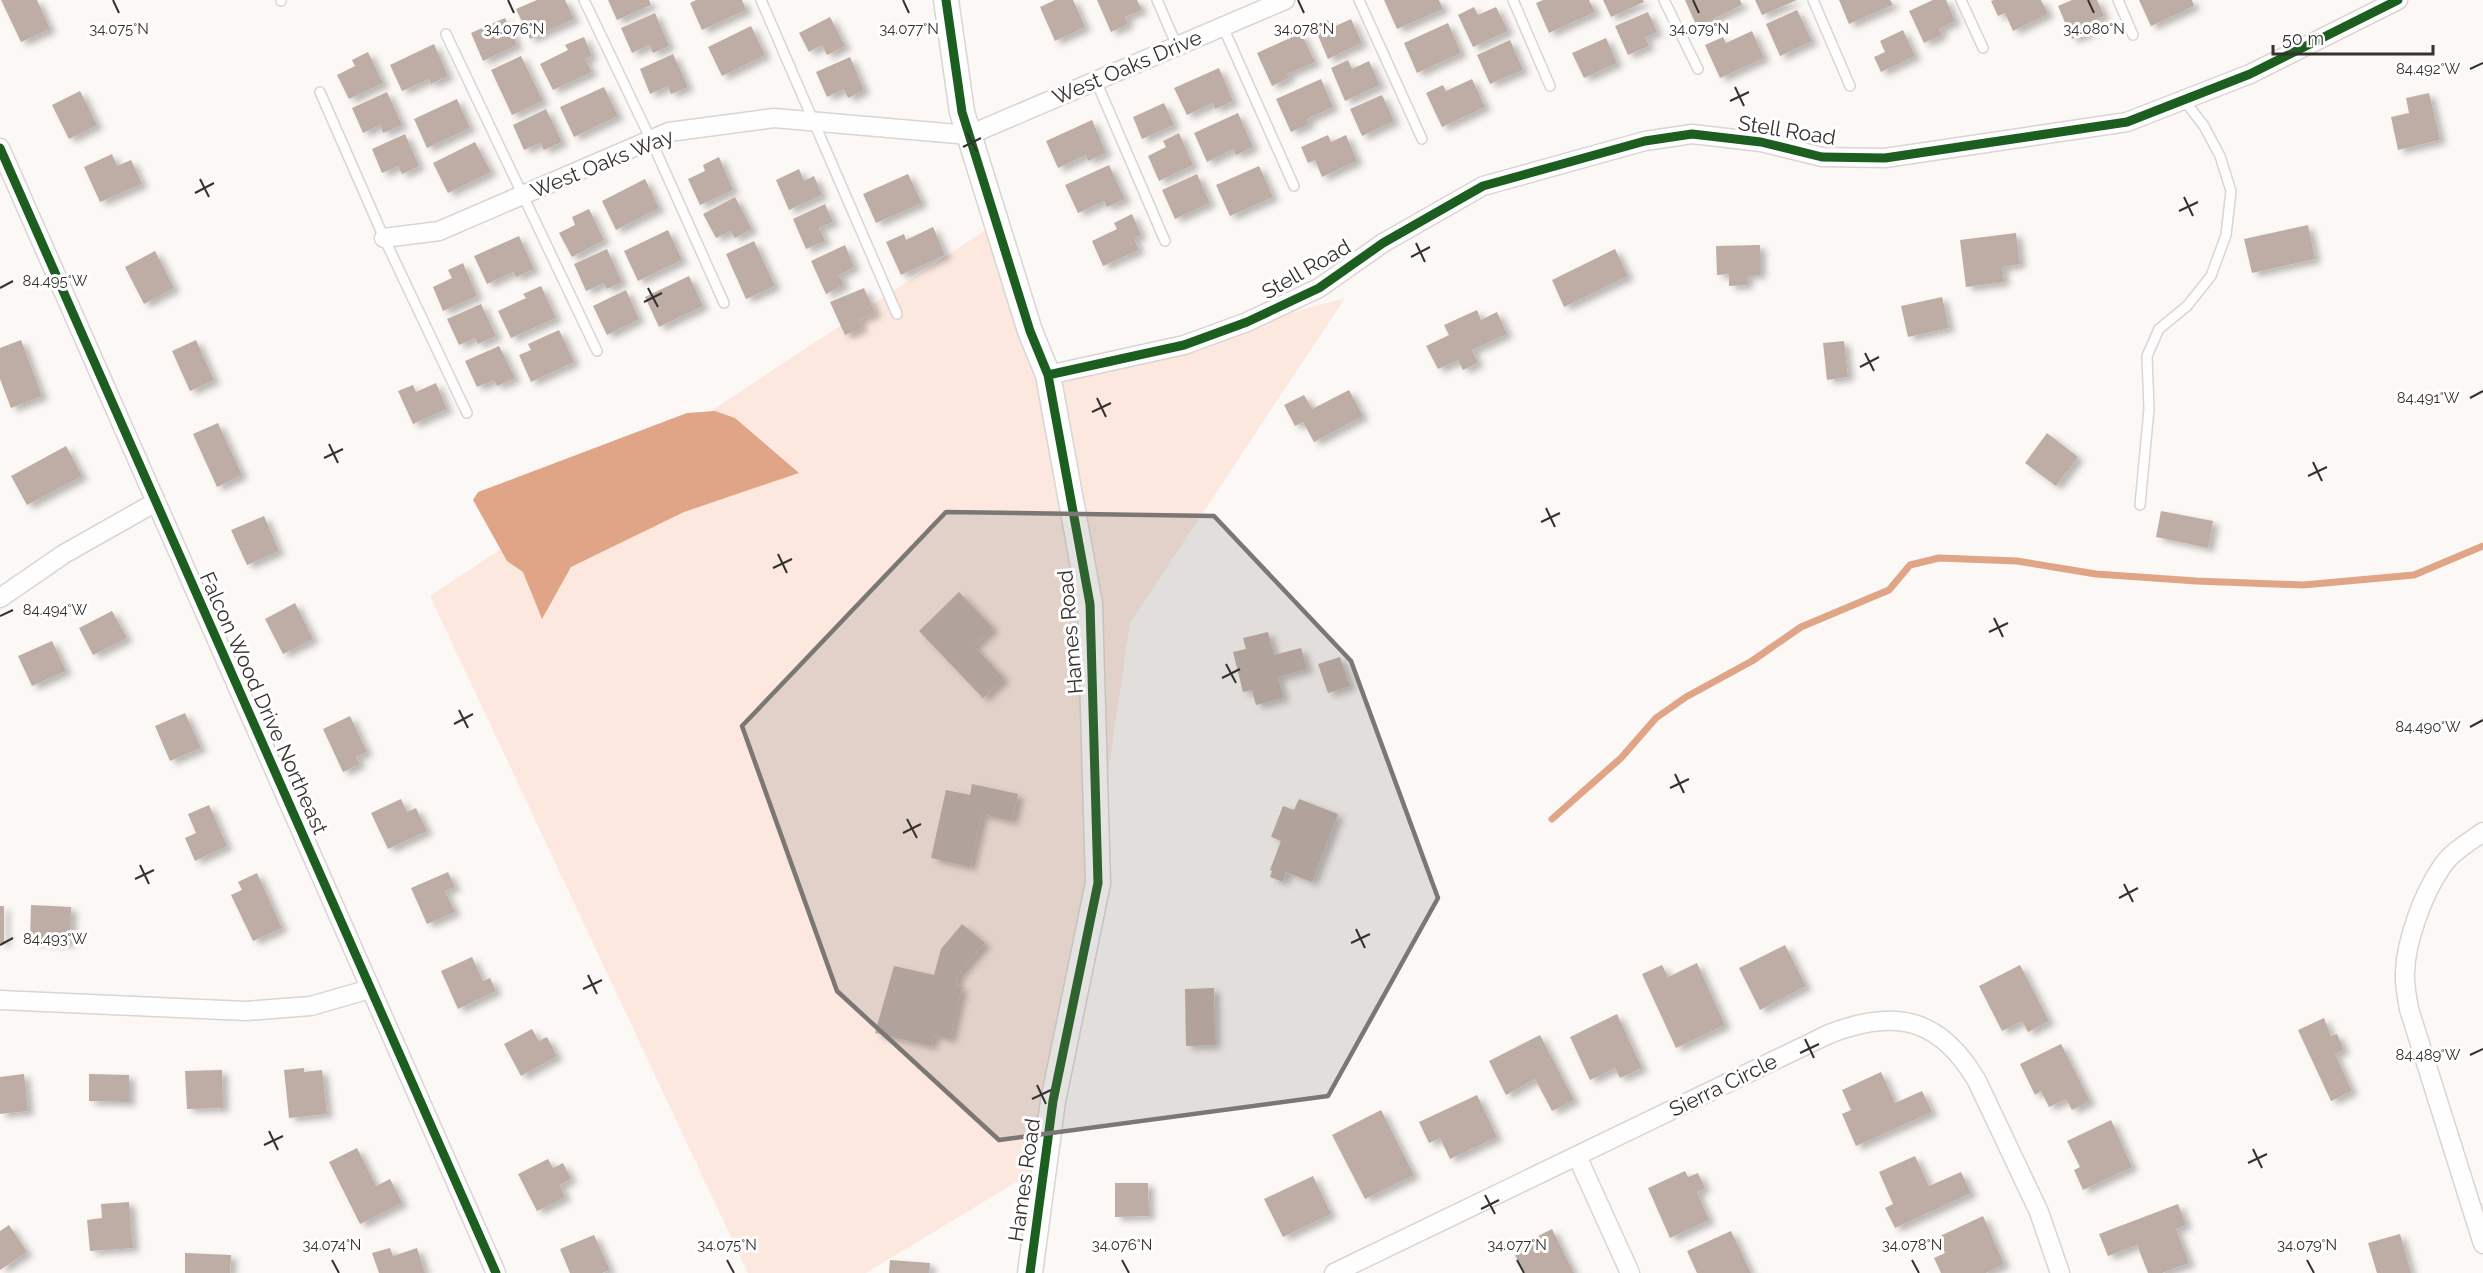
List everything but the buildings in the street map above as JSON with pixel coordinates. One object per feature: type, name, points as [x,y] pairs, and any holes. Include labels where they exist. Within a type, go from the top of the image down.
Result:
[{"type":"street","name":"Hames Road","points":[[946,0],[960,102],[1030,331],[1048,375],[1090,604],[1096,742],[1098,883],[1053,1101],[1030,1273]]},
{"type":"street","name":"West Oaks Drive","points":[[969,135],[1285,0]]},
{"type":"street","name":"Stell Road","points":[[1048,375],[1184,345],[1247,322],[1319,288],[1383,243],[1483,186],[1645,141],[1692,134],[1761,142],[1822,157],[1885,158],[2127,122],[2250,74],[2398,0]]},
{"type":"street","name":"West Oaks Way","points":[[384,238],[439,231],[669,132],[774,118],[969,135]]},
{"type":"street","name":"Falcon Wood Drive Northeast","points":[[0,148],[496,1273]]},
{"type":"street","points":[[0,598],[64,554],[156,502]]},
{"type":"street","points":[[2483,832],[2463,845],[2441,867],[2417,917],[2409,943],[2405,973],[2409,1009],[2483,1244]]},
{"type":"street","points":[[0,1000],[246,1011],[311,1006],[370,989]]},
{"type":"street","name":"Sierra Circle","points":[[1334,1273],[1850,1026],[1871,1020],[1914,1023],[1934,1032],[1950,1043],[1965,1061],[1977,1081],[2038,1212],[2060,1273]]},
{"type":"street","points":[[1577,1156],[1630,1273]]},
{"type":"lane","points":[[584,0],[651,140],[724,303]]},
{"type":"lane","points":[[761,0],[816,122],[897,314]]},
{"type":"lane","points":[[1157,0],[1177,46]]},
{"type":"lane","points":[[1359,0],[1422,139]]},
{"type":"lane","points":[[1513,0],[1550,86]]},
{"type":"lane","points":[[1664,0],[1698,69]]},
{"type":"lane","points":[[1813,0],[1850,86]]},
{"type":"lane","points":[[1961,0],[1983,48]]},
{"type":"lane","points":[[2118,0],[2133,35]]},
{"type":"lane","points":[[1223,27],[1294,186]]},
{"type":"lane","points":[[446,34],[597,351]]},
{"type":"lane","points":[[1096,81],[1165,241]]},
{"type":"lane","points":[[320,92],[384,238],[467,413]]},
{"type":"lane","points":[[2140,505],[2150,409],[2147,356],[2159,329],[2187,306],[2211,276],[2226,235],[2230,191],[2220,156],[2204,126],[2184,99]]},
{"type":"highlighted area","points":[[946,512],[1214,516],[1351,661],[1438,898],[1328,1096],[999,1140],[837,991],[742,726]]},
{"type":"shaded area","points":[[1004,218],[1054,377],[1345,298],[1130,623],[1051,1161],[866,1273],[748,1273],[430,596]]},
{"type":"shaded area","points":[[715,411],[735,418],[799,473],[684,512],[571,567],[542,619],[523,572],[507,561],[473,500],[478,492],[687,413]]},
{"type":"waterway","points":[[1552,819],[1621,758],[1656,718],[1686,697],[1752,661],[1801,627],[1889,590],[1910,565],[1939,558],[2017,561],[2096,574],[2303,585],[2414,575],[2483,546]]},
{"type":"cycle path","points":[[946,0],[962,112],[1030,331],[1048,375],[1090,604],[1098,883],[1053,1101],[1030,1273]]},
{"type":"cycle path","points":[[1048,375],[1184,345],[1247,322],[1319,288],[1383,243],[1483,186],[1645,141],[1692,134],[1761,142],[1822,157],[1885,158],[2127,122],[2250,74],[2398,0]]},
{"type":"cycle path","points":[[0,148],[496,1273]]}]
